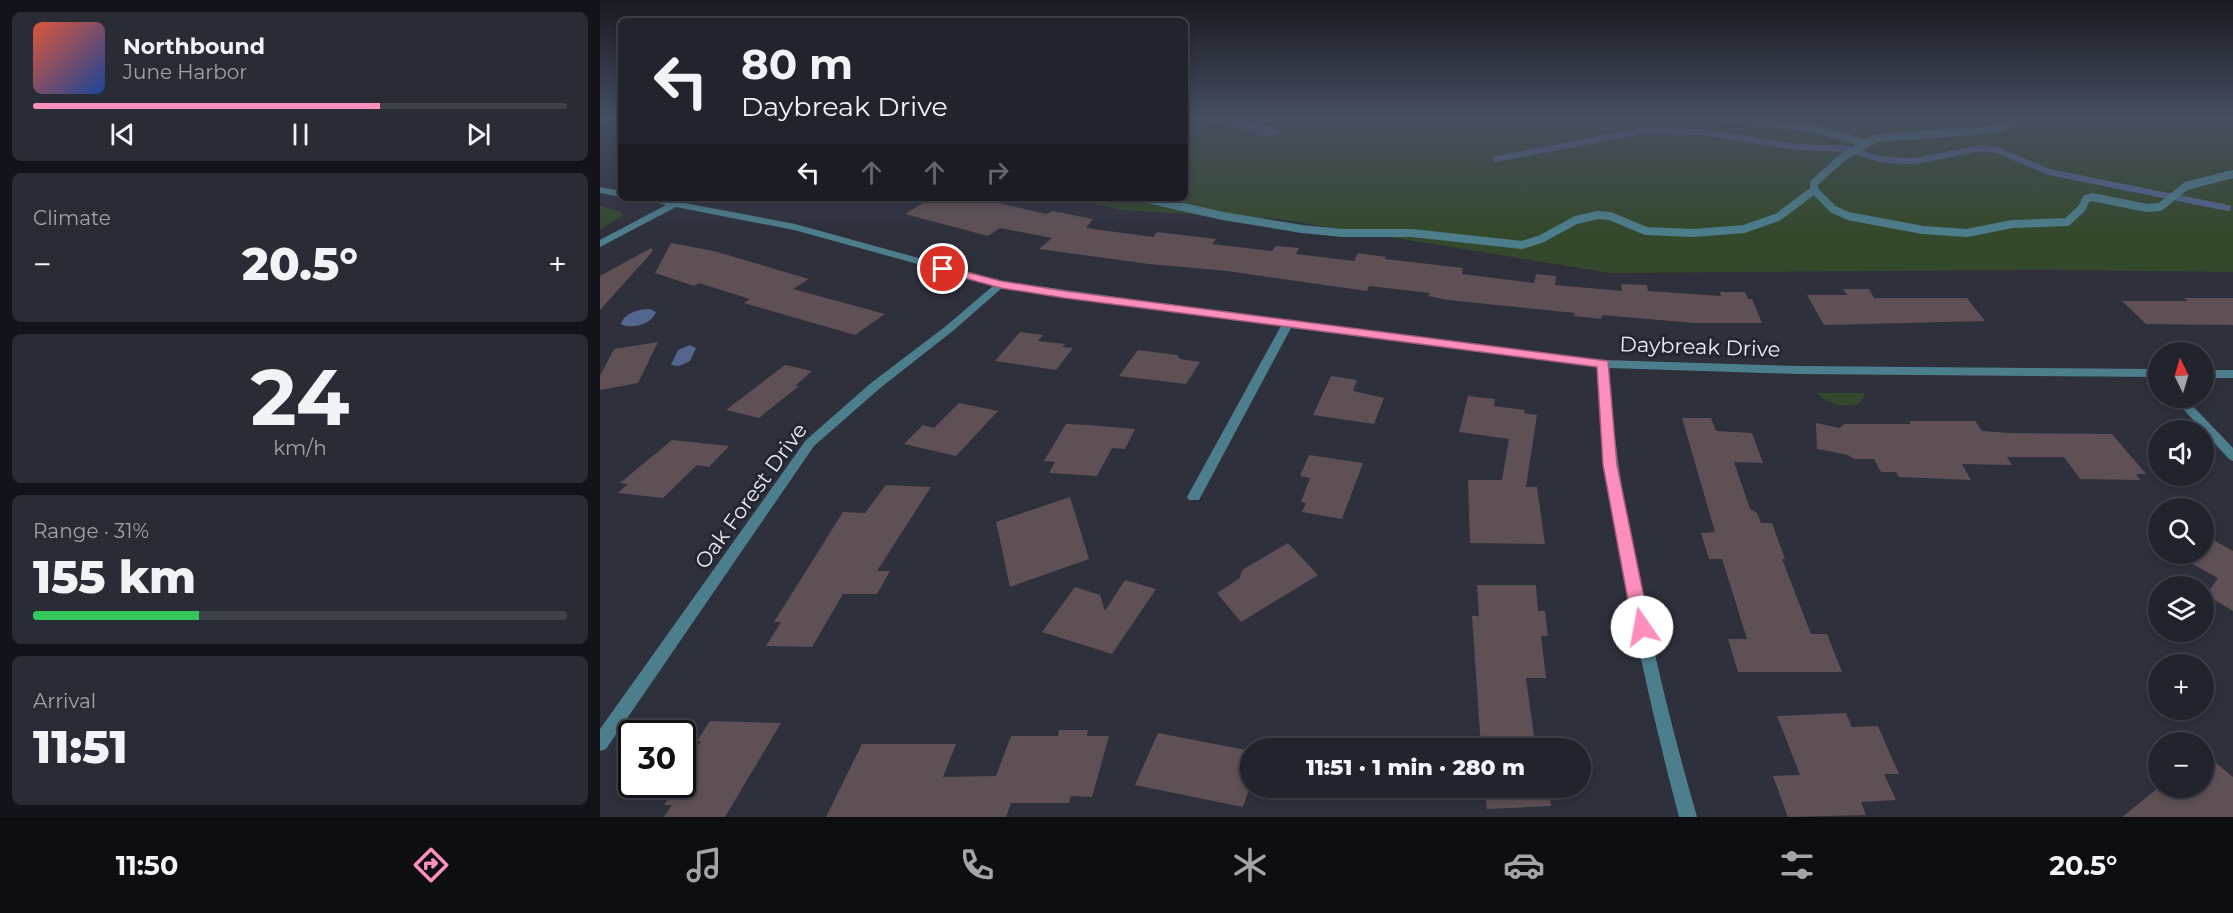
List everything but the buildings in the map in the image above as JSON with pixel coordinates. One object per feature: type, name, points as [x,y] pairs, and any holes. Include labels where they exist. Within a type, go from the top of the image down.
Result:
[{"type":"street","points":[[600,190],[618,193]]},
{"type":"street","name":"Daybreak Drive","points":[[660,201],[795,227],[1001,284],[1288,324],[1603,364],[1798,370],[2148,374]]},
{"type":"street","points":[[600,244],[675,204]]},
{"type":"street","name":"Oak Forest Drive","points":[[600,743],[810,443],[875,386],[950,328],[1001,284]]},
{"type":"street","points":[[1194,497],[1288,324]]},
{"type":"street","points":[[1603,364],[1610,465],[1632,584],[1665,735],[1688,817]]},
{"type":"street","points":[[2214,374],[2233,374]]},
{"type":"street","points":[[2189,408],[2233,456]]},
{"type":"lane","points":[[1844,156],[1828,167],[1814,183],[1814,190],[1833,209],[1848,216],[1882,224],[1952,233],[1967,233],[2012,224],[2067,222],[2082,208],[2086,199],[2092,197],[2147,208],[2160,207],[2169,202],[2176,193],[2194,182],[2233,174]]},
{"type":"lane","points":[[1156,201],[1241,220],[1302,230],[1343,233],[1412,233],[1522,245],[1536,243],[1549,233],[1579,217],[1602,214],[1644,231],[1719,232],[1751,228],[1776,219],[1814,190]]},
{"type":"green space","points":[[1188,156],[2233,156],[2233,272],[2050,270],[1611,273],[1278,219],[1123,210],[1082,201],[1188,201]]},
{"type":"green space","points":[[600,206],[622,212],[622,216],[600,230]]},
{"type":"green space","points":[[1817,393],[1865,393],[1860,403],[1849,406],[1832,403]]},
{"type":"water","points":[[650,309],[656,312],[646,323],[636,326],[621,324],[632,312]]},
{"type":"water","points":[[690,345],[696,348],[690,361],[679,366],[671,365],[678,350]]},
{"type":"waterway","points":[[1496,159],[1511,156]]},
{"type":"waterway","points":[[1870,156],[1904,161],[1940,156]]},
{"type":"waterway","points":[[2011,156],[2049,172],[2228,208]]},
{"type":"route","points":[[943,269],[981,280],[1065,294],[1603,364],[1610,465],[1642,627]]}]
